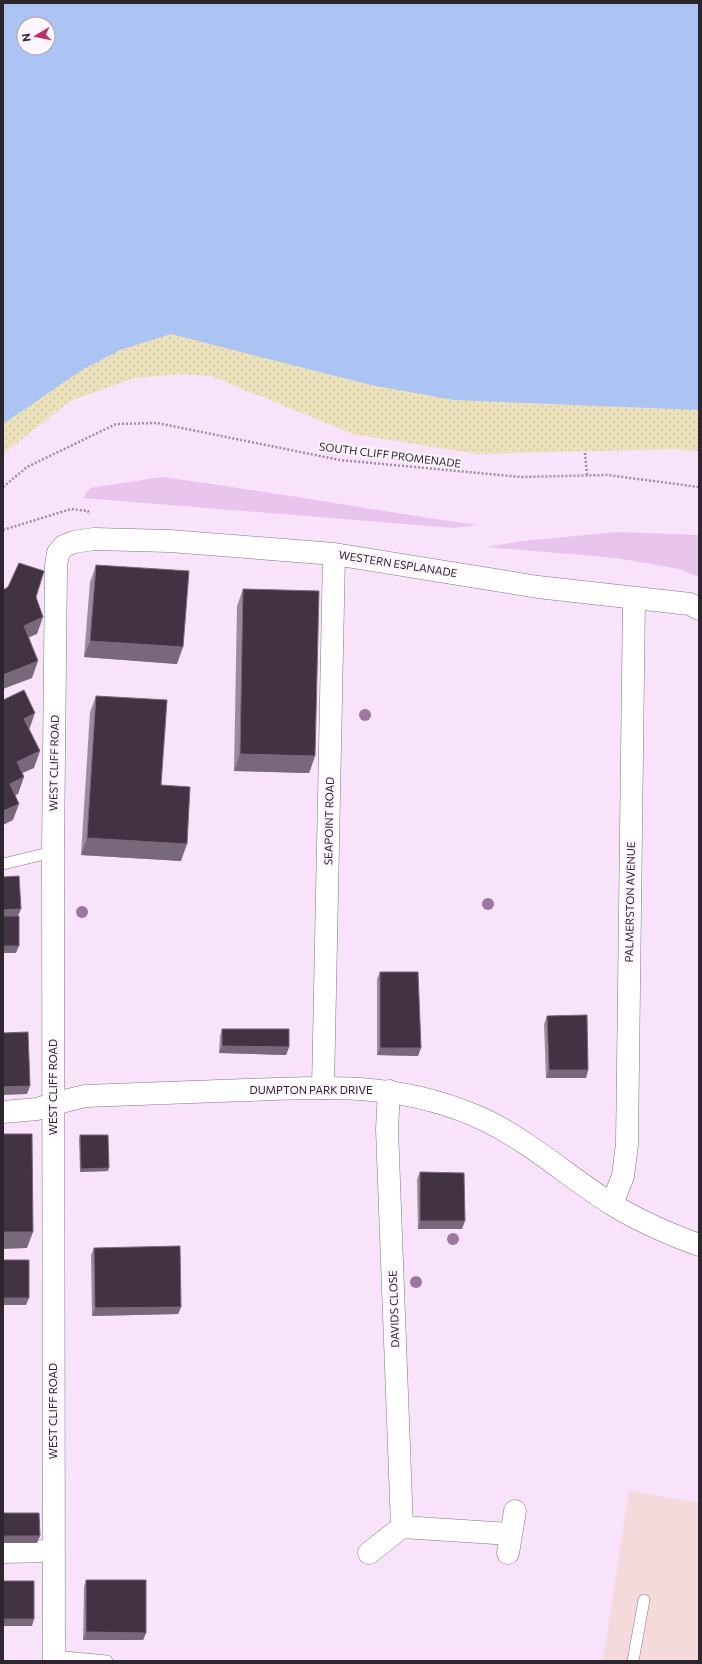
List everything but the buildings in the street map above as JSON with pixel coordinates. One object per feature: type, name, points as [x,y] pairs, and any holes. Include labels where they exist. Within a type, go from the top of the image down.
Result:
[{"type":"street","name":"WESTERN ESPLANADE","points":[[94,539],[170,541],[334,554],[538,587],[690,604],[699,609]]},
{"type":"street","name":"WEST CLIFF ROAD","points":[[54,1659],[53,852],[56,566],[58,553],[64,546],[74,542],[94,539]]},
{"type":"street","name":"SEAPOINT ROAD","points":[[324,1088],[334,554]]},
{"type":"street","name":"PALMERSTON AVENUE","points":[[612,1204],[623,1176],[628,1144],[634,598]]},
{"type":"street","name":"DUMPTON PARK DRIVE","points":[[3,1112],[37,1109],[85,1096],[324,1088],[390,1091],[428,1098],[488,1122],[517,1138],[612,1204],[649,1226],[699,1245]]},
{"type":"street","name":"DAVIDS CLOSE","points":[[390,1091],[387,1129],[402,1527]]},
{"type":"street","points":[[369,1553],[402,1527],[510,1544],[515,1511]]},
{"type":"street","points":[[3,1552],[53,1551]]},
{"type":"lane","points":[[3,864],[53,852]]},
{"type":"lane","points":[[633,1661],[644,1600]]},
{"type":"lane","points":[[54,1659],[107,1661]]},
{"type":"path","name":"SOUTH CLIFF PROMENADE","points":[[3,487],[27,467],[116,424],[157,424],[340,460],[520,477],[607,475],[699,487]]},
{"type":"path","points":[[585,453],[587,475]]},
{"type":"path","points":[[3,530],[71,509],[88,511]]},
{"type":"shaded area","points":[[162,477],[477,525],[454,528],[83,498],[90,488]]},
{"type":"shaded area","points":[[617,532],[699,535],[699,577],[679,569],[616,558],[486,547],[523,541]]},
{"type":"shaded area","points":[[629,1491],[699,1503],[699,1661],[603,1661]]},
{"type":"sand","points":[[169,288],[699,381],[699,451],[674,449],[477,454],[353,434],[211,376],[180,374],[134,378],[70,401],[3,454],[3,320]]},
{"type":"water","points":[[3,3],[699,3],[699,410],[454,400],[371,385],[171,334],[120,350],[82,370],[3,424]]}]
